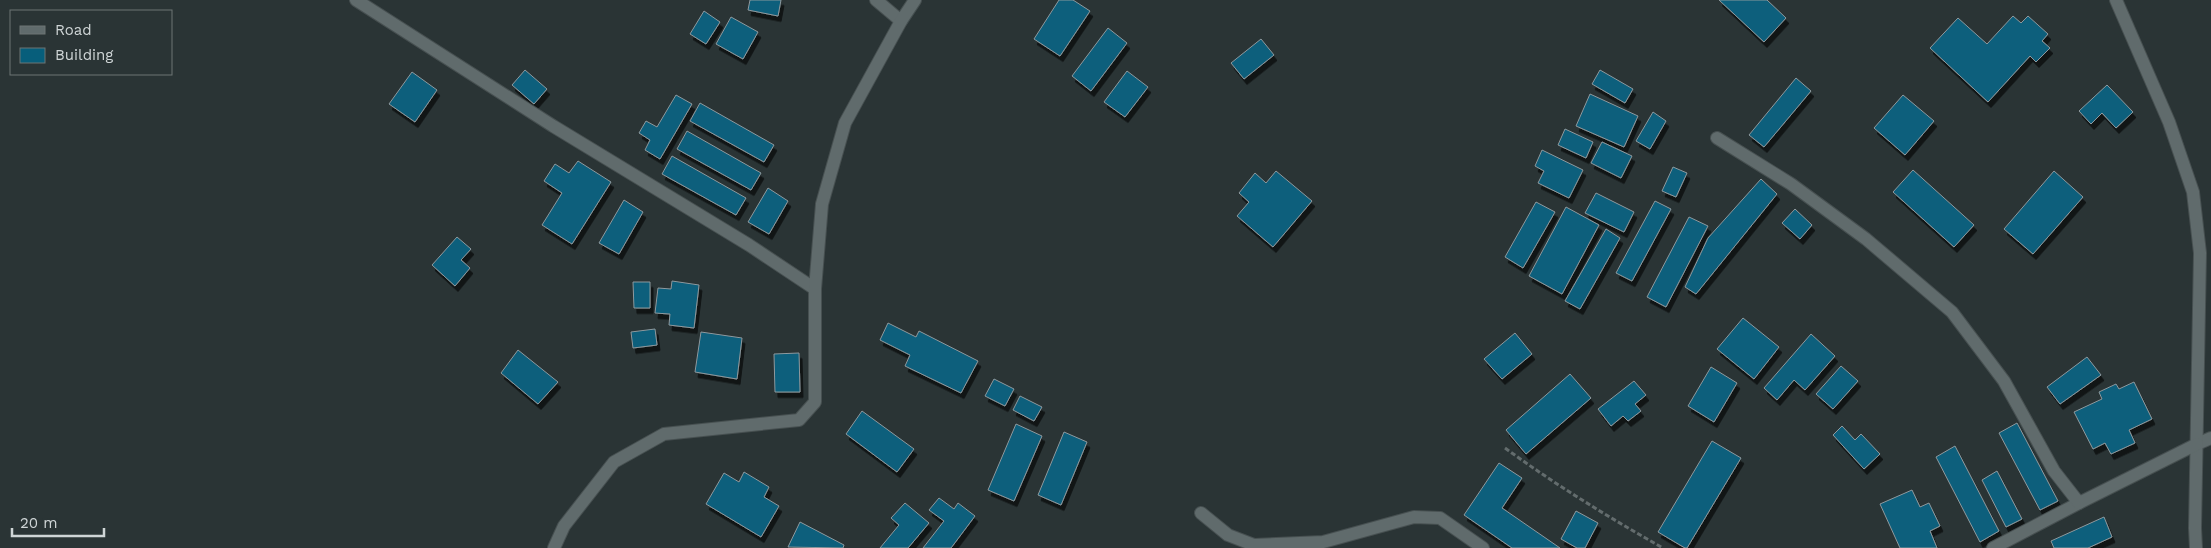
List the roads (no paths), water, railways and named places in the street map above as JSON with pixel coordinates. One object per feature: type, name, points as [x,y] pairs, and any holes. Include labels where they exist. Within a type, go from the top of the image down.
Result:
[{"type":"street","points":[[356,0],[553,126],[749,245],[815,289]]},
{"type":"street","points":[[876,0],[901,21]]},
{"type":"street","points":[[554,548],[564,526],[614,462],[664,434],[799,420],[814,402],[815,289],[822,204],[845,123],[901,21],[915,0]]},
{"type":"street","points":[[2116,0],[2169,122],[2193,192],[2200,253],[2196,548]]},
{"type":"street","points":[[1717,138],[1791,184],[1866,239],[1952,312],[2004,381],[2054,471],[2079,503]]},
{"type":"street","points":[[1993,548],[2211,438]]},
{"type":"street","points":[[1201,513],[1228,535],[1254,545],[1323,542],[1414,517],[1440,518],[1483,548]]}]
